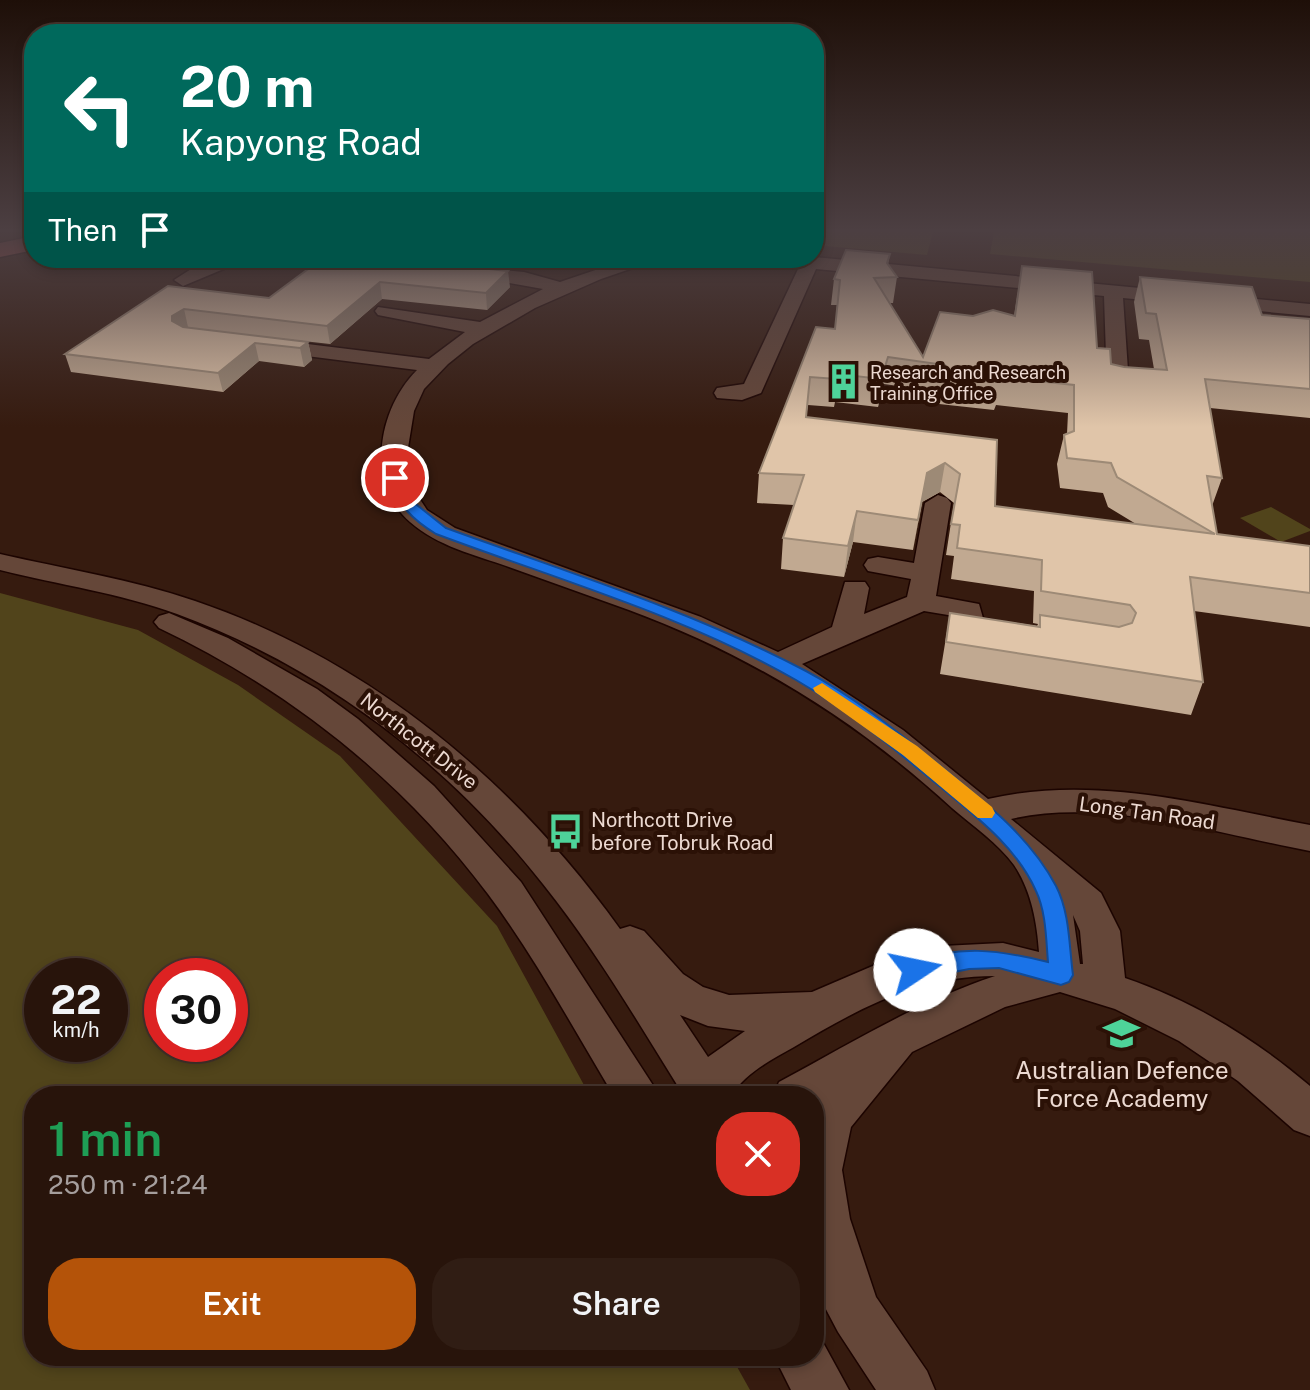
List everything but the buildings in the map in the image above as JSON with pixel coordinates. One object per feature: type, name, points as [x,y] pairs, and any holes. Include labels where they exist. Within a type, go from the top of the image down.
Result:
[{"type":"street","points":[[548,297],[484,329],[435,366],[410,396],[399,418],[395,439],[395,478],[405,503],[421,519],[460,539],[701,627],[778,664],[882,730],[985,813],[1092,911],[1103,945],[1105,985]]},
{"type":"street","points":[[725,393],[742,393],[753,388],[794,297]]},
{"type":"street","points":[[1113,297],[1118,385]]},
{"type":"street","points":[[1174,297],[1310,310]]},
{"type":"street","points":[[385,311],[484,329]]},
{"type":"street","points":[[249,343],[435,366]]},
{"type":"street","points":[[921,602],[938,503]]},
{"type":"street","name":"Northcott Drive","points":[[0,562],[47,574],[107,583],[228,624],[358,692],[435,748],[509,817],[557,873],[701,1086]]},
{"type":"street","points":[[878,565],[926,573]]},
{"type":"street","name":"Northcott Drive","points":[[47,574],[220,646],[338,719],[401,770],[494,873],[634,1086]]},
{"type":"street","points":[[846,632],[855,588]]},
{"type":"street","points":[[778,664],[921,602],[969,610],[968,625],[1030,635]]},
{"type":"street","points":[[435,748],[489,777],[516,800],[572,862],[649,969],[668,988],[700,1006],[726,1013],[761,1015],[816,1010]]},
{"type":"street","name":"Long Tan Road","points":[[985,813],[1016,803],[1094,803],[1310,838]]},
{"type":"street","points":[[1023,851],[1051,900],[1061,975]]},
{"type":"street","points":[[715,1086],[727,1067],[816,1010],[900,974],[969,960],[999,959],[1105,985],[1211,1037],[1268,1076],[1310,1115]]},
{"type":"street","points":[[814,1086],[1001,990],[1061,975]]},
{"type":"street","points":[[824,1139],[844,1100],[895,1043]]},
{"type":"street","points":[[824,1206],[856,1314]]},
{"type":"street","points":[[824,1265],[908,1390]]},
{"type":"street","points":[[807,1366],[822,1390]]},
{"type":"shaded area","points":[[1271,507],[1310,531],[1281,542],[1240,518]]},
{"type":"shaded area","points":[[0,593],[138,630],[238,685],[340,756],[497,926],[585,1086],[24,1086],[24,1366],[737,1366],[750,1390],[0,1390]]},
{"type":"slow traffic","points":[[822,688],[935,770],[985,813]]},
{"type":"place","name":"Research and Research Training Office","points":[[844,382]]},
{"type":"place","name":"Northcott Drive before Tobruk Road","points":[[565,831]]},
{"type":"place","name":"Australian Defence Force Academy","points":[[1122,1033]]},
{"type":"route","points":[[395,478],[405,503],[421,519],[441,531],[701,627],[803,676],[896,740],[985,813],[1023,851],[1047,890],[1054,913],[1061,975],[999,959],[969,960],[915,970]]}]
